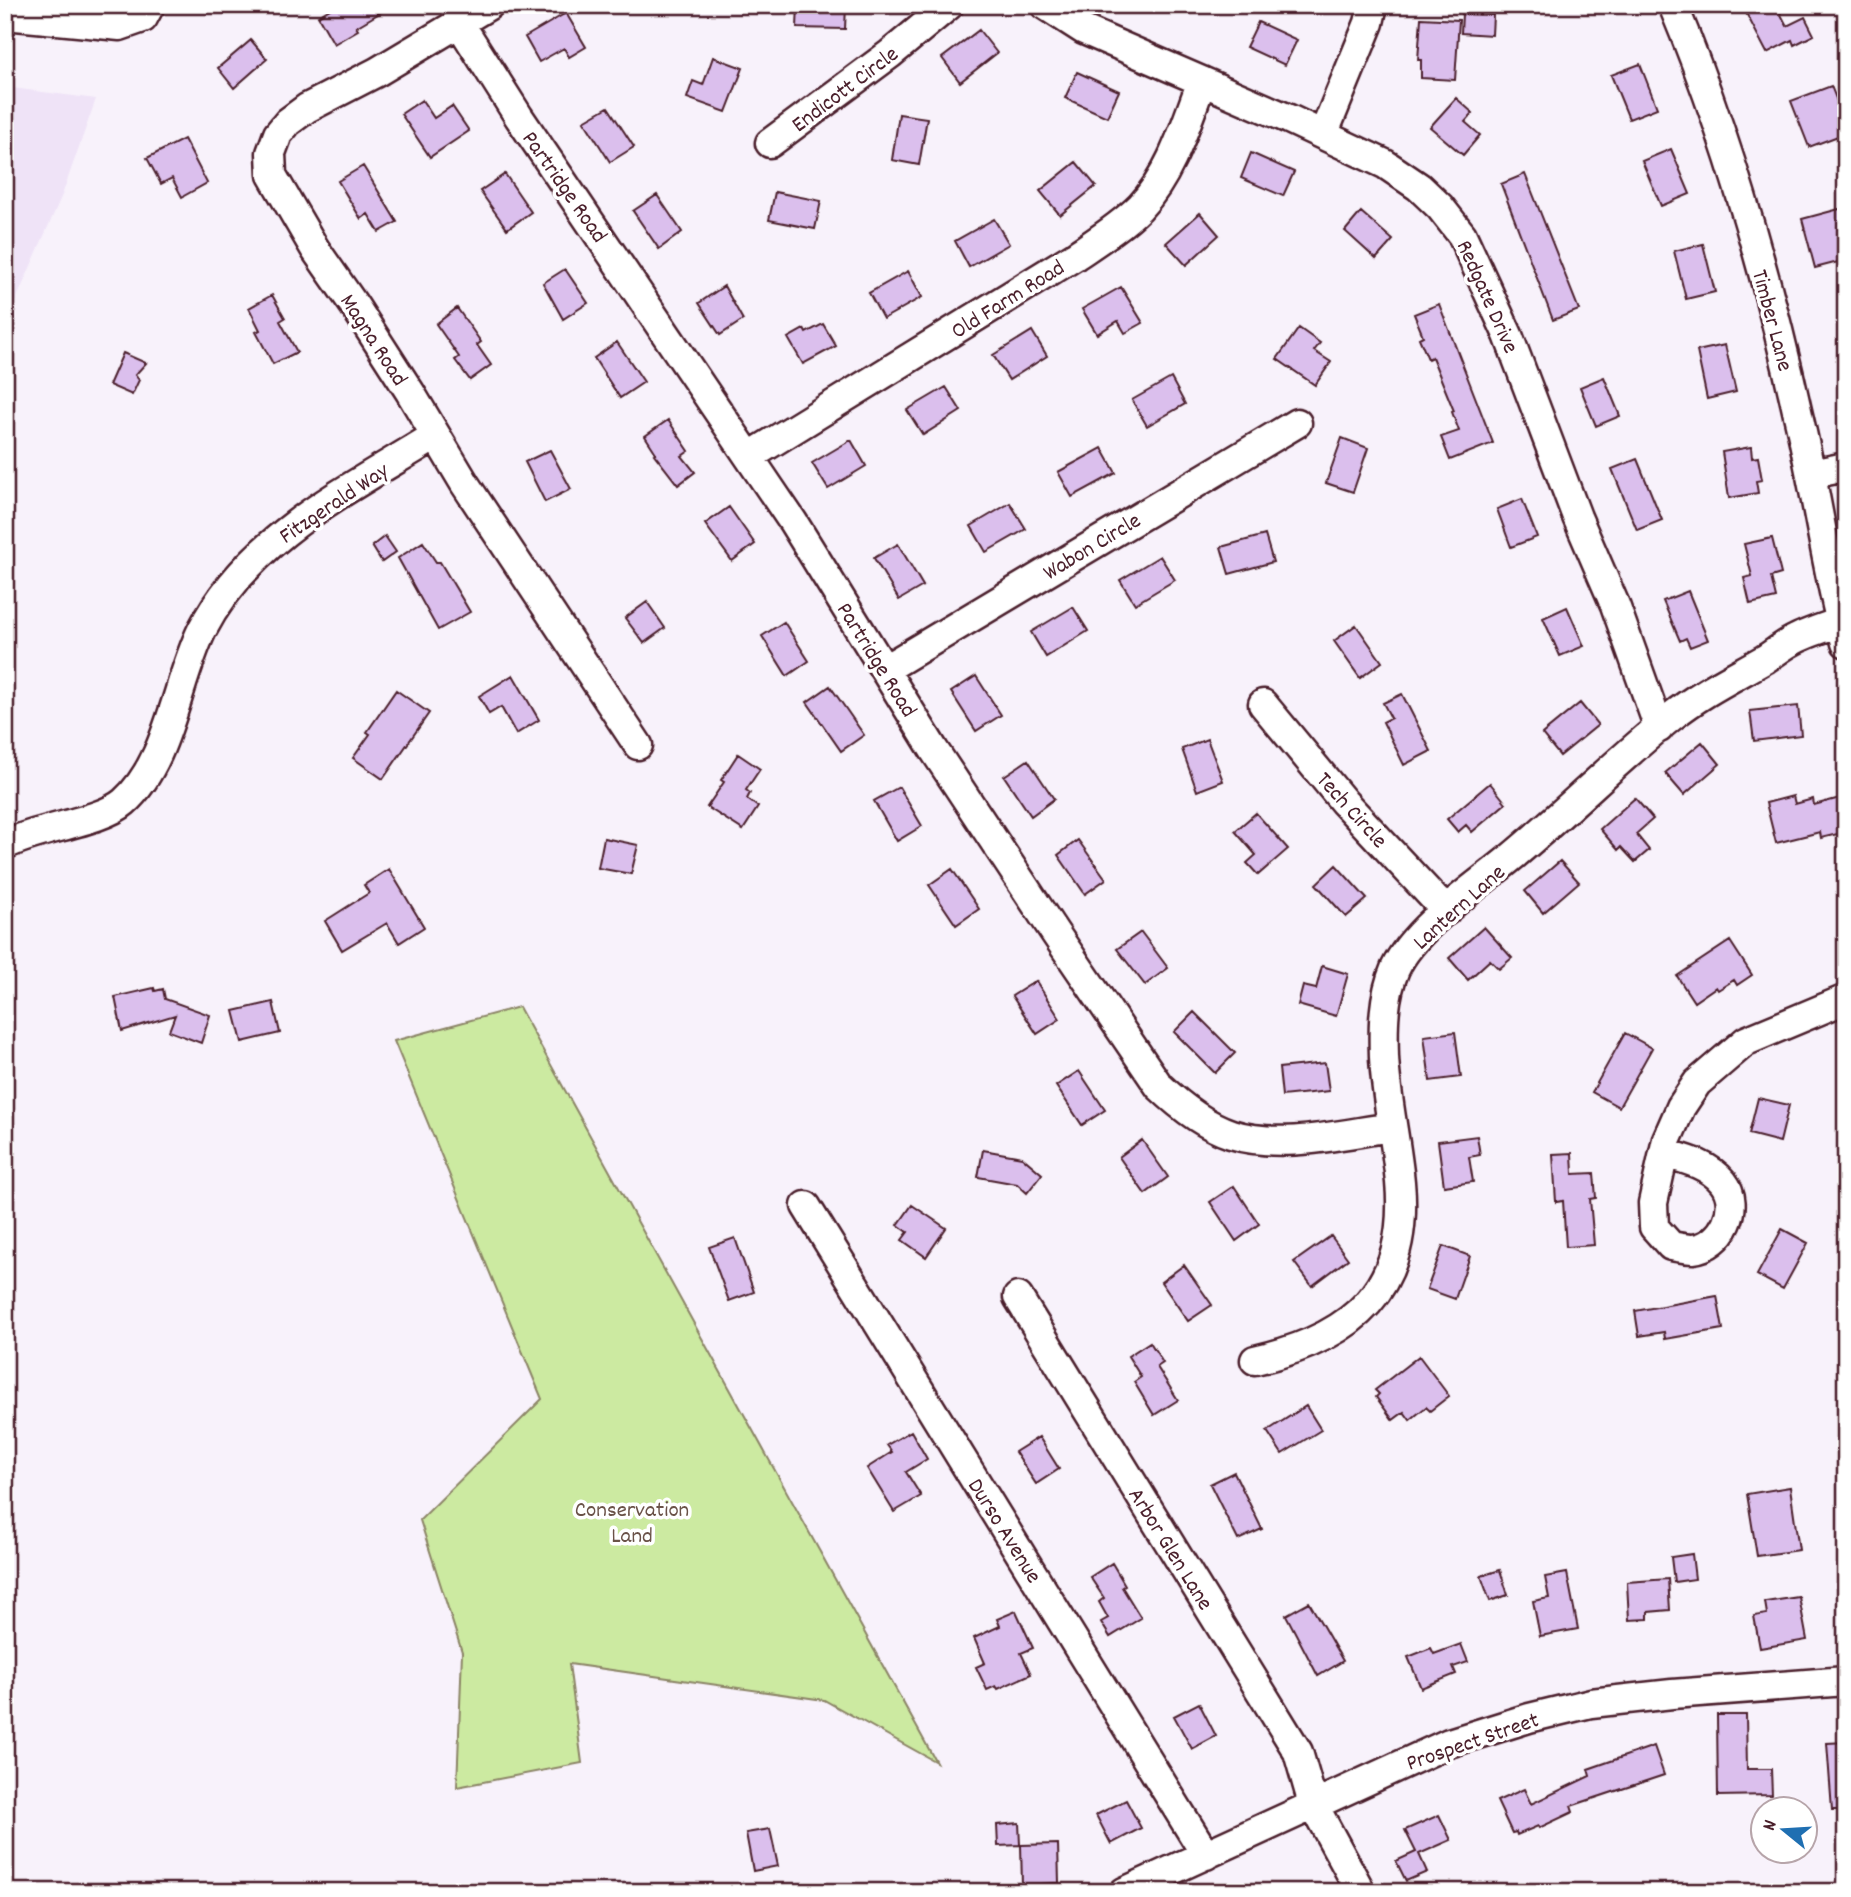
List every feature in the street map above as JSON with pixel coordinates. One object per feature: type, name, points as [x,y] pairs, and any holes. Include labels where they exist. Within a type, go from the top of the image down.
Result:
[{"type":"street","points":[[5,15],[120,26],[143,18],[150,5]]},
{"type":"street","name":"Magna Road","points":[[489,5],[377,72],[307,108],[288,122],[278,134],[271,153],[272,175],[315,249],[355,305],[435,436],[638,745]]},
{"type":"street","name":"Endicott Circle","points":[[770,144],[890,54],[949,5]]},
{"type":"street","name":"Redgate Drive","points":[[1045,5],[1084,30],[1385,164],[1419,187],[1440,207],[1462,235],[1517,359],[1577,517],[1615,606],[1659,728]]},
{"type":"street","points":[[1323,135],[1369,23],[1373,5]]},
{"type":"street","name":"Timber Lane","points":[[1673,5],[1725,141],[1778,331],[1843,632]]},
{"type":"street","name":"Partridge Road","points":[[460,24],[519,117],[750,456],[934,750],[1159,1086],[1202,1119],[1230,1134],[1265,1140],[1392,1127]]},
{"type":"street","name":"Old Farm Road","points":[[750,456],[1063,264],[1119,225],[1141,206],[1158,184],[1202,81]]},
{"type":"street","name":"Wabon Circle","points":[[885,669],[1297,424]]},
{"type":"street","name":"Fitzgerald Way","points":[[5,845],[22,836],[100,814],[123,803],[153,768],[186,670],[203,629],[226,593],[257,556],[297,522],[435,436]]},
{"type":"street","points":[[1811,474],[1846,467]]},
{"type":"street","name":"Lantern Lane","points":[[1255,1360],[1285,1354],[1323,1339],[1356,1317],[1378,1292],[1394,1261],[1402,1217],[1400,1183],[1385,1084],[1385,998],[1396,967],[1418,937],[1659,728],[1723,680],[1797,638],[1843,632]]},
{"type":"street","name":"Tech Circle","points":[[1264,704],[1344,802],[1446,911]]},
{"type":"street","points":[[1664,1153],[1681,1107],[1697,1083],[1720,1061],[1746,1041],[1846,999]]},
{"type":"street","name":"Durso Avenue","points":[[806,1206],[1206,1855]]},
{"type":"street","name":"Arbor Glen Lane","points":[[1018,1297],[1298,1752],[1312,1804],[1361,1892]]},
{"type":"street","name":"Prospect Street","points":[[1124,1892],[1449,1743],[1529,1718],[1591,1703],[1846,1681]]},
{"type":"shaded area","points":[[5,87],[96,99],[62,195],[5,325]]},
{"type":"green space","name":"Conservation Land","points":[[519,1007],[936,1762],[824,1700],[569,1664],[582,1763],[457,1787],[462,1652],[420,1520],[542,1399],[394,1041]]},
{"type":"building","points":[[337,5],[393,5],[334,44],[318,16]]},
{"type":"building","points":[[798,5],[846,5],[845,29],[797,28]]},
{"type":"building","points":[[1760,5],[1776,5],[1787,26],[1805,17],[1814,35],[1794,45],[1792,40],[1767,53],[1746,13]]},
{"type":"building","points":[[566,13],[586,47],[569,57],[564,48],[539,62],[525,37]]},
{"type":"building","points":[[1462,14],[1493,15],[1492,35],[1461,33]]},
{"type":"building","points":[[1421,18],[1459,20],[1455,80],[1421,78],[1421,60],[1418,60]]},
{"type":"building","points":[[1258,22],[1297,40],[1285,65],[1246,47]]},
{"type":"building","points":[[979,30],[997,53],[960,82],[942,58]]},
{"type":"building","points":[[251,40],[267,59],[234,88],[218,68]]},
{"type":"building","points":[[713,57],[743,68],[726,112],[687,98],[693,81],[703,85]]},
{"type":"building","points":[[1640,64],[1657,108],[1629,119],[1611,75]]},
{"type":"building","points":[[1077,72],[1119,91],[1107,117],[1065,98]]},
{"type":"building","points":[[1831,86],[1846,124],[1846,133],[1809,147],[1791,101]]},
{"type":"building","points":[[1456,98],[1473,113],[1465,122],[1480,135],[1463,155],[1430,127]]},
{"type":"building","points":[[422,100],[434,118],[452,106],[469,131],[430,157],[401,114]]},
{"type":"building","points":[[608,107],[634,147],[610,162],[584,121]]},
{"type":"building","points":[[899,114],[927,118],[919,165],[892,160]]},
{"type":"building","points":[[184,139],[207,183],[182,197],[172,178],[161,184],[147,158]]},
{"type":"building","points":[[1671,149],[1690,194],[1661,206],[1642,161]]},
{"type":"building","points":[[1251,153],[1294,172],[1283,196],[1241,178]]},
{"type":"building","points":[[1076,162],[1096,186],[1060,215],[1040,191]]},
{"type":"building","points":[[363,166],[397,222],[379,232],[368,214],[361,219],[338,181]]},
{"type":"building","points":[[505,174],[531,212],[507,229],[480,191]]},
{"type":"building","points":[[1525,174],[1579,310],[1553,320],[1501,184]]},
{"type":"building","points":[[775,192],[821,201],[815,229],[769,220]]},
{"type":"building","points":[[657,195],[682,232],[659,249],[633,211]]},
{"type":"building","points":[[1843,208],[1846,219],[1846,260],[1815,268],[1802,219]]},
{"type":"building","points":[[1361,212],[1393,240],[1376,259],[1345,231]]},
{"type":"building","points":[[1200,213],[1219,235],[1186,265],[1166,243]]},
{"type":"building","points":[[994,219],[1009,244],[969,267],[955,241]]},
{"type":"building","points":[[1703,244],[1715,292],[1686,299],[1674,251]]},
{"type":"building","points":[[565,269],[588,303],[563,319],[543,283]]},
{"type":"building","points":[[908,271],[922,297],[883,319],[869,293]]},
{"type":"building","points":[[724,286],[743,320],[720,335],[699,303]]},
{"type":"building","points":[[1121,287],[1143,323],[1125,333],[1118,321],[1097,334],[1082,309]]},
{"type":"building","points":[[272,295],[285,318],[280,321],[297,352],[273,364],[256,332],[260,330],[249,308]]},
{"type":"building","points":[[1439,304],[1493,443],[1450,460],[1441,437],[1459,431],[1452,412],[1454,411],[1432,357],[1428,359],[1419,338],[1423,336],[1414,314]]},
{"type":"building","points":[[457,308],[481,342],[477,345],[491,365],[470,380],[455,360],[459,357],[436,324]]},
{"type":"building","points":[[823,324],[836,346],[803,364],[788,338],[804,329],[806,333]]},
{"type":"building","points":[[1299,328],[1320,343],[1314,351],[1331,362],[1315,385],[1277,359]]},
{"type":"building","points":[[1032,331],[1047,356],[1009,380],[993,355]]},
{"type":"building","points":[[617,342],[644,382],[620,398],[594,358]]},
{"type":"building","points":[[1725,345],[1736,392],[1707,399],[1697,351]]},
{"type":"building","points":[[123,353],[146,363],[135,375],[139,380],[132,395],[109,385]]},
{"type":"building","points":[[1604,377],[1620,416],[1596,426],[1580,387]]},
{"type":"building","points":[[1171,378],[1185,404],[1147,426],[1132,400]]},
{"type":"building","points":[[946,387],[961,411],[923,435],[907,410]]},
{"type":"building","points":[[668,420],[689,451],[682,456],[695,472],[678,485],[654,454],[656,453],[645,436]]},
{"type":"building","points":[[1342,438],[1368,448],[1353,492],[1326,483]]},
{"type":"building","points":[[851,440],[866,466],[828,489],[812,463]]},
{"type":"building","points":[[1751,447],[1752,458],[1758,457],[1762,480],[1756,481],[1758,493],[1729,498],[1722,452]]},
{"type":"building","points":[[1102,448],[1116,473],[1072,497],[1058,472]]},
{"type":"building","points":[[550,450],[571,489],[545,502],[525,462]]},
{"type":"building","points":[[1637,459],[1662,520],[1637,530],[1612,469]]},
{"type":"building","points":[[1522,499],[1537,537],[1511,547],[1497,509]]},
{"type":"building","points":[[1010,503],[1026,529],[986,552],[971,526]]},
{"type":"building","points":[[729,507],[755,544],[732,561],[705,524]]},
{"type":"building","points":[[1265,535],[1273,562],[1229,574],[1221,547]]},
{"type":"building","points":[[385,536],[396,552],[382,562],[372,546]]},
{"type":"building","points":[[1772,538],[1781,574],[1771,577],[1776,598],[1750,604],[1744,578],[1752,576],[1744,544]]},
{"type":"building","points":[[423,542],[436,562],[440,562],[470,612],[438,630],[398,558]]},
{"type":"building","points":[[898,544],[923,586],[899,600],[874,558]]},
{"type":"building","points":[[1160,556],[1175,580],[1135,604],[1120,580]]},
{"type":"building","points":[[1688,591],[1708,640],[1690,647],[1686,638],[1680,641],[1663,601]]},
{"type":"building","points":[[647,602],[665,628],[644,643],[625,618]]},
{"type":"building","points":[[1073,607],[1088,631],[1046,657],[1031,632]]},
{"type":"building","points":[[1567,607],[1584,646],[1560,656],[1543,618]]},
{"type":"building","points":[[784,622],[809,661],[787,676],[762,636]]},
{"type":"building","points":[[1356,625],[1382,662],[1360,678],[1334,641]]},
{"type":"building","points":[[513,675],[539,720],[516,734],[501,707],[489,714],[479,696]]},
{"type":"building","points":[[976,676],[1001,715],[976,731],[951,692]]},
{"type":"building","points":[[830,686],[864,735],[841,751],[807,702]]},
{"type":"building","points":[[396,690],[429,713],[383,779],[353,758]]},
{"type":"building","points":[[1402,694],[1431,751],[1404,765],[1383,722],[1391,718],[1383,703]]},
{"type":"building","points":[[1580,703],[1598,725],[1560,756],[1542,734]]},
{"type":"building","points":[[1798,706],[1801,735],[1754,741],[1750,711]]},
{"type":"building","points":[[1207,739],[1223,781],[1197,791],[1182,749]]},
{"type":"building","points":[[1702,742],[1720,764],[1684,795],[1665,773]]},
{"type":"building","points":[[738,754],[760,769],[746,790],[750,793],[747,799],[758,807],[743,830],[707,807]]},
{"type":"building","points":[[1028,760],[1054,799],[1031,816],[1004,776]]},
{"type":"building","points":[[1490,783],[1506,803],[1472,832],[1466,825],[1458,832],[1447,819]]},
{"type":"building","points":[[899,787],[922,826],[897,841],[874,801]]},
{"type":"building","points":[[1793,796],[1795,804],[1813,799],[1814,805],[1840,798],[1846,832],[1821,838],[1820,832],[1776,843],[1766,803]]},
{"type":"building","points":[[1635,798],[1653,819],[1636,834],[1649,850],[1635,862],[1621,847],[1618,850],[1600,829]]},
{"type":"building","points":[[1256,813],[1288,849],[1258,875],[1247,863],[1256,855],[1235,831]]},
{"type":"building","points":[[604,838],[638,845],[631,874],[598,868]]},
{"type":"building","points":[[1078,840],[1106,879],[1085,894],[1058,855]]},
{"type":"building","points":[[1560,861],[1579,882],[1543,913],[1525,891]]},
{"type":"building","points":[[1336,865],[1367,899],[1346,917],[1316,884]]},
{"type":"building","points":[[389,869],[424,927],[399,943],[387,923],[342,950],[325,921],[369,893],[364,885]]},
{"type":"building","points":[[952,869],[979,909],[956,925],[929,885]]},
{"type":"building","points":[[1484,927],[1512,958],[1499,969],[1490,960],[1468,980],[1449,958]]},
{"type":"building","points":[[1141,932],[1168,968],[1145,985],[1117,949]]},
{"type":"building","points":[[1730,941],[1752,975],[1737,985],[1734,980],[1718,990],[1716,987],[1694,1002],[1677,976]]},
{"type":"building","points":[[1322,966],[1348,974],[1336,1016],[1298,1005],[1303,986],[1316,989]]},
{"type":"building","points":[[1036,981],[1060,1019],[1037,1034],[1012,996]]},
{"type":"building","points":[[154,988],[155,991],[163,989],[165,999],[210,1015],[201,1043],[169,1031],[175,1015],[122,1031],[115,997]]},
{"type":"building","points":[[273,1002],[280,1033],[242,1042],[234,1011]]},
{"type":"building","points":[[1194,1012],[1235,1053],[1215,1073],[1174,1032]]},
{"type":"building","points":[[1455,1032],[1461,1077],[1430,1081],[1424,1036]]},
{"type":"building","points":[[1625,1033],[1652,1048],[1619,1107],[1592,1092]]},
{"type":"building","points":[[1325,1063],[1329,1091],[1282,1096],[1279,1068]]},
{"type":"building","points":[[1079,1071],[1105,1110],[1082,1125],[1056,1086]]},
{"type":"building","points":[[1758,1098],[1789,1105],[1780,1142],[1749,1134]]},
{"type":"building","points":[[1477,1136],[1480,1155],[1469,1157],[1473,1182],[1444,1186],[1438,1141]]},
{"type":"building","points":[[1142,1140],[1168,1177],[1145,1194],[1119,1157]]},
{"type":"building","points":[[983,1150],[1022,1157],[1042,1174],[1027,1193],[1017,1184],[978,1177]]},
{"type":"building","points":[[1572,1153],[1573,1174],[1594,1173],[1596,1198],[1590,1199],[1594,1245],[1566,1247],[1563,1201],[1556,1202],[1553,1154]]},
{"type":"building","points":[[1234,1186],[1259,1224],[1236,1241],[1210,1202]]},
{"type":"building","points":[[912,1205],[946,1228],[926,1257],[902,1240],[908,1232],[898,1225]]},
{"type":"building","points":[[1782,1229],[1808,1243],[1783,1289],[1757,1275]]},
{"type":"building","points":[[1331,1236],[1348,1259],[1312,1286],[1294,1262]]},
{"type":"building","points":[[735,1238],[754,1292],[729,1301],[709,1247]]},
{"type":"building","points":[[1443,1246],[1470,1256],[1455,1299],[1427,1289]]},
{"type":"building","points":[[1184,1265],[1212,1305],[1188,1321],[1161,1282]]},
{"type":"building","points":[[1717,1296],[1723,1329],[1665,1339],[1664,1332],[1639,1336],[1635,1311]]},
{"type":"building","points":[[1150,1342],[1163,1363],[1157,1367],[1178,1400],[1154,1415],[1134,1382],[1141,1377],[1128,1356]]},
{"type":"building","points":[[1419,1356],[1449,1396],[1430,1411],[1426,1407],[1410,1420],[1404,1412],[1393,1420],[1376,1397],[1379,1394],[1375,1390]]},
{"type":"building","points":[[1306,1406],[1321,1430],[1282,1454],[1267,1431]]},
{"type":"building","points":[[911,1431],[927,1459],[906,1472],[921,1496],[894,1512],[867,1468],[892,1452],[887,1445]]},
{"type":"building","points":[[1039,1437],[1059,1469],[1036,1484],[1015,1452]]},
{"type":"building","points":[[1234,1472],[1262,1529],[1238,1540],[1210,1484]]},
{"type":"building","points":[[1790,1487],[1799,1550],[1757,1556],[1747,1494]]},
{"type":"building","points":[[1692,1554],[1695,1579],[1674,1582],[1671,1557]]},
{"type":"building","points":[[1112,1563],[1125,1585],[1122,1587],[1141,1618],[1110,1637],[1101,1622],[1108,1618],[1099,1602],[1104,1598],[1090,1577]]},
{"type":"building","points":[[1500,1570],[1508,1595],[1490,1601],[1481,1576]]},
{"type":"building","points":[[1567,1573],[1578,1629],[1540,1636],[1533,1601],[1549,1598],[1545,1577]]},
{"type":"building","points":[[1668,1579],[1670,1610],[1648,1612],[1648,1619],[1629,1620],[1627,1582]]},
{"type":"building","points":[[1799,1597],[1807,1640],[1760,1648],[1754,1616],[1767,1614],[1765,1602]]},
{"type":"building","points":[[1309,1602],[1343,1661],[1318,1676],[1286,1615]]},
{"type":"building","points":[[1016,1611],[1033,1648],[1021,1653],[1031,1674],[998,1689],[996,1686],[987,1690],[976,1667],[985,1663],[974,1638],[1000,1626],[997,1619]]},
{"type":"building","points":[[1461,1644],[1468,1662],[1453,1667],[1456,1674],[1421,1688],[1408,1657],[1431,1648],[1434,1654]]},
{"type":"building","points":[[1199,1703],[1216,1736],[1192,1749],[1174,1716]]},
{"type":"building","points":[[1717,1715],[1746,1715],[1747,1769],[1771,1769],[1772,1795],[1718,1796]]},
{"type":"building","points":[[1846,1742],[1846,1810],[1832,1810],[1827,1743]]},
{"type":"building","points":[[1654,1746],[1664,1775],[1571,1806],[1573,1812],[1539,1828],[1538,1826],[1517,1835],[1516,1832],[1512,1833],[1497,1801],[1524,1789],[1531,1804],[1590,1776],[1588,1769]]},
{"type":"building","points":[[1126,1800],[1141,1828],[1111,1844],[1096,1815]]},
{"type":"building","points":[[1439,1815],[1451,1840],[1419,1854],[1427,1872],[1406,1881],[1396,1861],[1416,1852],[1405,1830]]},
{"type":"building","points":[[1019,1823],[1020,1845],[998,1846],[997,1825]]},
{"type":"building","points":[[770,1829],[778,1866],[753,1871],[746,1833]]},
{"type":"building","points":[[1058,1844],[1059,1883],[1022,1885],[1021,1845]]}]
